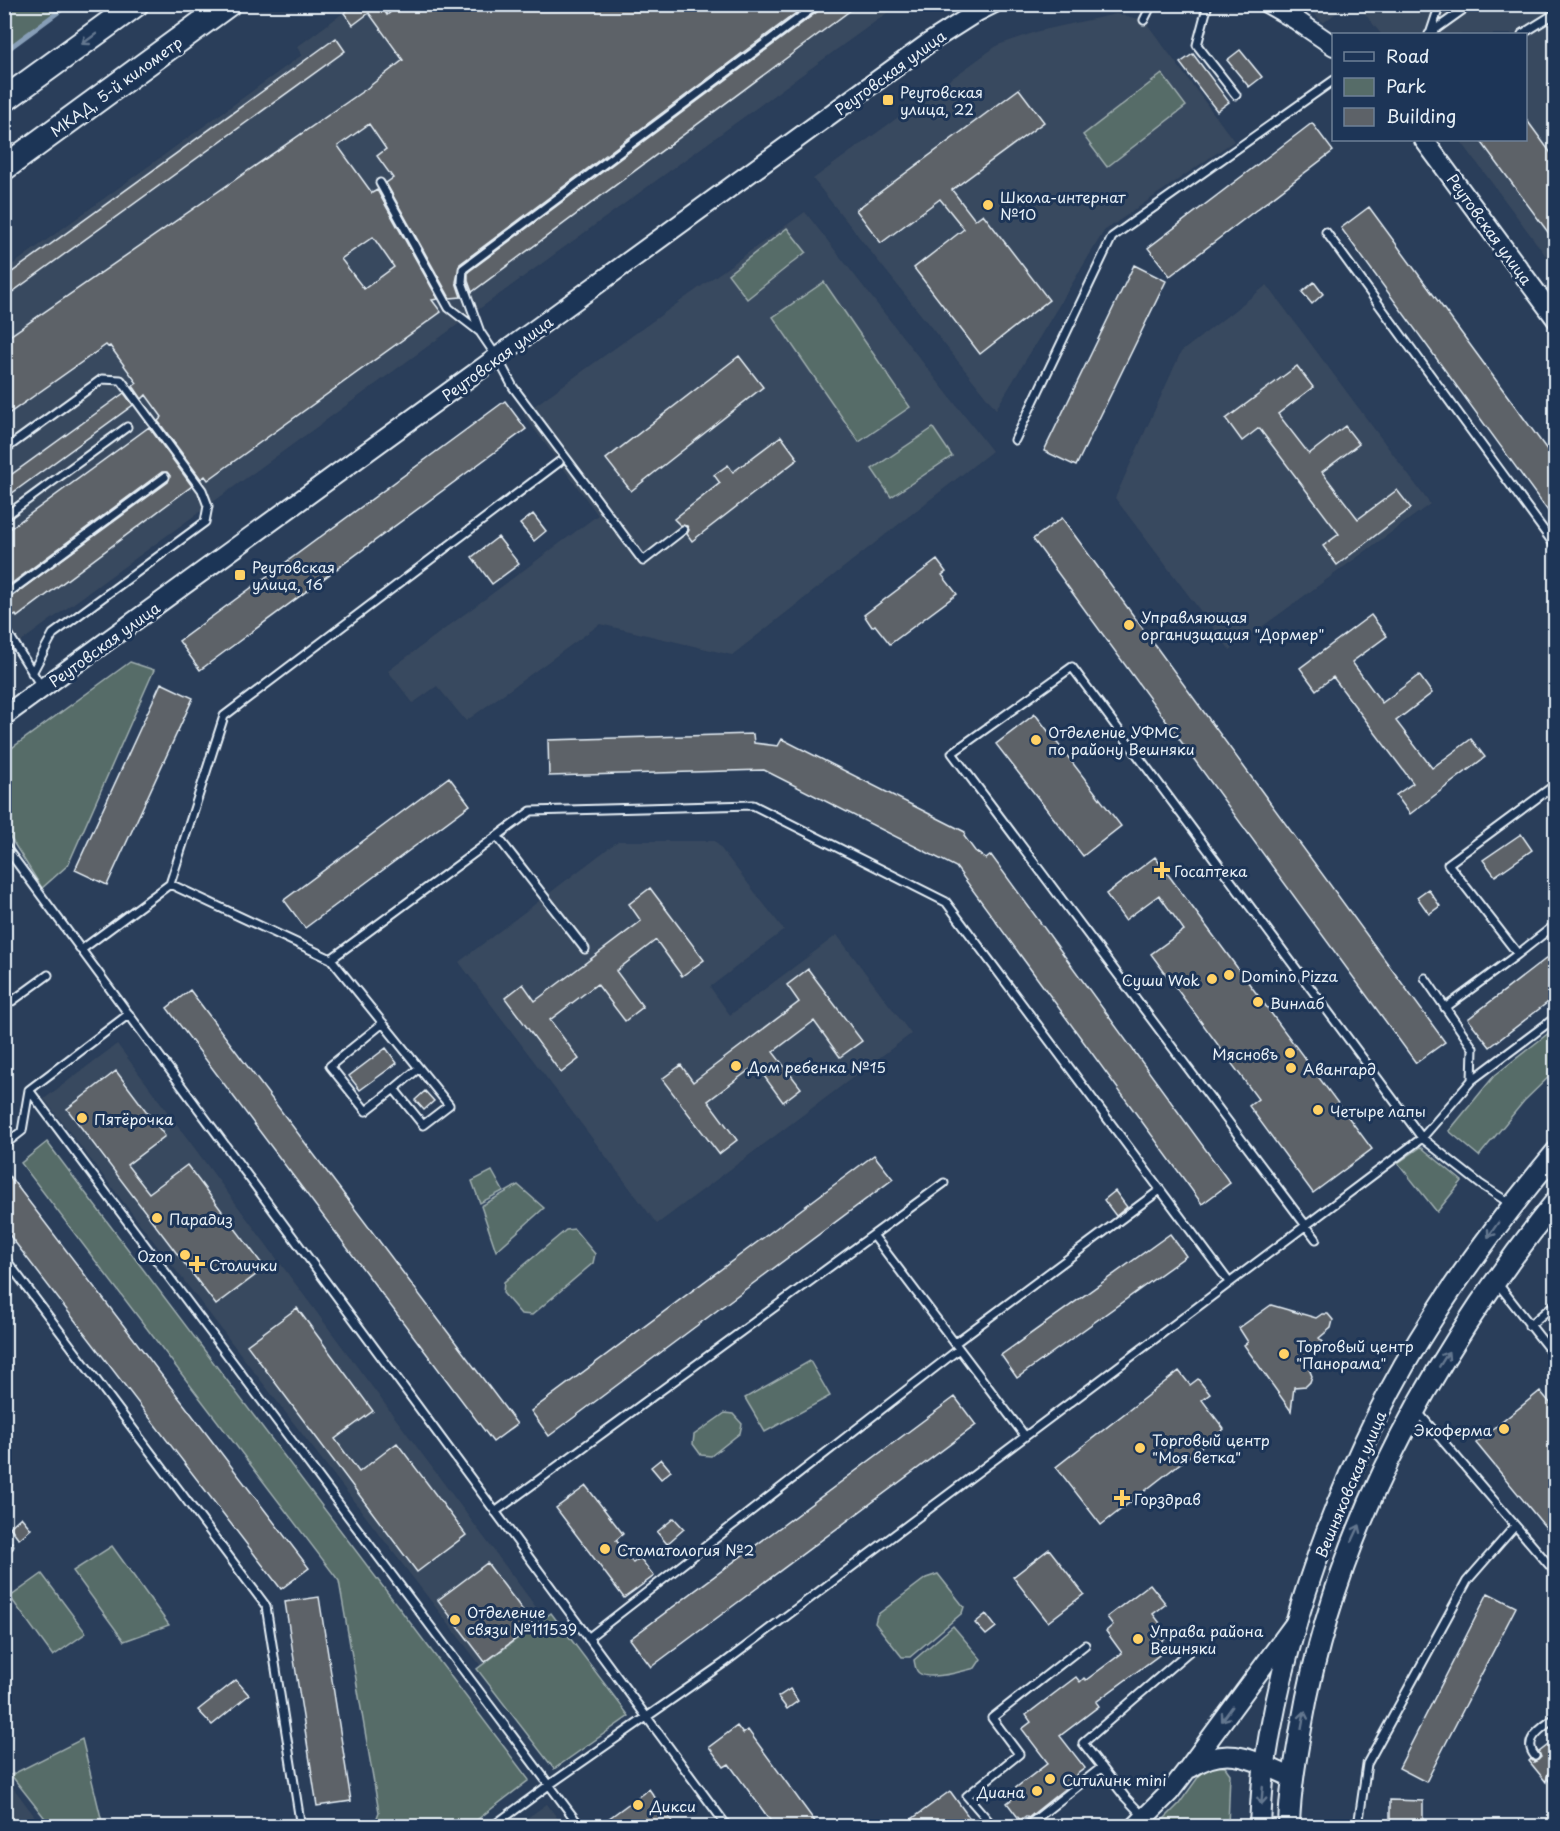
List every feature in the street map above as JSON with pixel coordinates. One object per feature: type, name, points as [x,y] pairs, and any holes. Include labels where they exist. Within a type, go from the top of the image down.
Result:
[{"type":"highway","points":[[4,100],[136,4]]},
{"type":"highway","name":"МКАД, 5-й километр","points":[[4,168],[228,4]]},
{"type":"main road","name":"Вешняковская улица","points":[[1260,1827],[1264,1766],[1272,1721],[1300,1616],[1326,1536],[1373,1426],[1434,1317],[1512,1205],[1556,1152]]},
{"type":"main road","name":"Вешняковская улица","points":[[1289,1827],[1293,1778],[1315,1655],[1350,1548],[1415,1408],[1439,1366],[1495,1280],[1556,1201]]},
{"type":"street","name":"Реутовская улица","points":[[4,716],[930,42],[993,4]]},
{"type":"street","points":[[1268,4],[1332,45]]},
{"type":"street","name":"Реутовская улица","points":[[1425,141],[1556,319]]},
{"type":"street","points":[[1140,1822],[1186,1771],[1300,1616]]},
{"type":"street","points":[[1186,1771],[1205,1758],[1223,1754],[1238,1756],[1293,1778]]},
{"type":"lane","points":[[683,530],[643,561],[513,387],[498,357],[480,332],[462,282],[463,269],[818,4]]},
{"type":"lane","points":[[1144,20],[1152,4]]},
{"type":"lane","points":[[1208,4],[1197,45],[1236,95]]},
{"type":"lane","points":[[1430,33],[1440,4]]},
{"type":"lane","points":[[1431,33],[1471,4]]},
{"type":"lane","points":[[1524,33],[1556,13]]},
{"type":"lane","points":[[1015,440],[1112,237],[1332,81]]},
{"type":"lane","points":[[380,183],[449,308],[480,332]]},
{"type":"lane","points":[[1326,232],[1556,547]]},
{"type":"lane","points":[[4,450],[102,379],[122,380],[202,490],[208,506],[205,522],[53,634],[32,673]]},
{"type":"lane","points":[[4,517],[127,427]]},
{"type":"lane","points":[[81,950],[170,884],[224,716],[559,462]]},
{"type":"lane","points":[[4,596],[165,477]]},
{"type":"lane","points":[[4,627],[42,689]]},
{"type":"lane","points":[[1316,1239],[952,753],[1072,667],[1422,1138],[1480,1184],[1512,1205]]},
{"type":"lane","points":[[1518,954],[1448,864],[1556,784]]},
{"type":"lane","points":[[331,959],[531,811],[753,805],[946,902],[1229,1282]]},
{"type":"lane","points":[[497,836],[585,949]]},
{"type":"lane","points":[[5,846],[727,1827]]},
{"type":"lane","points":[[170,884],[331,959],[449,1105],[423,1125],[394,1089]]},
{"type":"lane","points":[[1445,1008],[1556,924]]},
{"type":"lane","points":[[4,1007],[48,975]]},
{"type":"lane","points":[[1425,978],[1473,1048],[1472,1080]]},
{"type":"lane","points":[[4,1145],[22,1131],[29,1090],[129,1014]]},
{"type":"lane","points":[[493,1827],[549,1785],[724,1663],[1422,1138],[1472,1080],[1556,1017]]},
{"type":"lane","points":[[383,1023],[330,1066],[366,1111],[419,1068]]},
{"type":"lane","points":[[29,1090],[580,1827]]},
{"type":"lane","points":[[495,1512],[944,1183]]},
{"type":"lane","points":[[588,1638],[957,1346],[1160,1190]]},
{"type":"lane","points":[[873,1235],[1025,1436]]},
{"type":"lane","points":[[4,1257],[266,1606],[300,1821],[298,1827]]},
{"type":"lane","points":[[1495,1280],[1556,1358]]},
{"type":"lane","points":[[1529,1326],[1556,1303]]},
{"type":"lane","points":[[1415,1408],[1556,1574]]},
{"type":"lane","points":[[1358,1827],[1367,1764],[1467,1581],[1515,1526]]},
{"type":"lane","points":[[993,1827],[967,1796],[1019,1754],[992,1718],[1085,1646]]},
{"type":"lane","points":[[1140,1822],[1125,1797],[1083,1743],[1193,1648]]},
{"type":"lane","points":[[1535,1756],[1530,1747],[1531,1739],[1556,1717]]},
{"type":"lane","points":[[1027,1827],[1102,1767]]},
{"type":"shaded area","points":[[354,5],[898,5],[5,653],[4,271],[302,55],[297,47]]},
{"type":"shaded area","points":[[1306,5],[1347,5],[1323,23]]},
{"type":"shaded area","points":[[1358,5],[1555,5],[1555,268],[1461,141],[1527,141],[1527,33],[1380,33]]},
{"type":"shaded area","name":"Школа-интернат №10","points":[[1116,14],[1144,20],[1234,141],[1104,231],[996,409],[813,179],[998,45],[1039,31]]},
{"type":"shaded area","points":[[805,212],[992,451],[732,655],[600,624],[466,721],[437,686],[413,703],[388,671],[598,515],[523,414]]},
{"type":"shaded area","points":[[1267,285],[1430,504],[1230,650],[1115,498],[1181,352]]},
{"type":"shaded area","points":[[618,841],[715,841],[784,930],[710,987],[730,1015],[837,935],[911,1034],[657,1224],[459,962]]},
{"type":"shaded area","points":[[117,1044],[544,1618],[481,1666],[44,1099]]},
{"type":"shaded area","points":[[5,1777],[42,1826],[5,1826]]},
{"type":"shaded area","points":[[547,1804],[563,1826],[516,1826]]},
{"type":"green space","points":[[5,4],[69,4],[69,5],[5,52]]},
{"type":"green space","points":[[1162,74],[1186,106],[1107,167],[1083,135]]},
{"type":"green space","points":[[787,228],[806,252],[747,299],[728,274]]},
{"type":"green space","points":[[824,282],[910,407],[859,442],[773,317]]},
{"type":"green space","points":[[933,428],[952,456],[891,497],[872,469]]},
{"type":"green space","points":[[130,662],[154,670],[68,865],[42,888],[8,834],[5,834],[5,753]]},
{"type":"green space","points":[[1555,1028],[1555,1071],[1524,1101],[1479,1156],[1449,1131],[1494,1076]]},
{"type":"green space","points":[[47,1142],[529,1780],[469,1826],[374,1826],[379,1812],[339,1581],[21,1163]]},
{"type":"green space","points":[[1421,1147],[1462,1181],[1437,1212],[1398,1163]]},
{"type":"green space","points":[[492,1171],[503,1191],[480,1203],[472,1181]]},
{"type":"green space","points":[[518,1185],[544,1208],[496,1251],[481,1206]]},
{"type":"green space","points":[[574,1229],[595,1254],[593,1263],[532,1315],[521,1314],[503,1293],[504,1282],[566,1230]]},
{"type":"green space","points":[[810,1361],[830,1396],[765,1432],[745,1398]]},
{"type":"green space","points":[[725,1413],[733,1414],[742,1424],[740,1433],[711,1456],[701,1455],[693,1444],[694,1435]]},
{"type":"green space","points":[[112,1546],[169,1625],[124,1641],[73,1571]]},
{"type":"green space","points":[[42,1574],[86,1633],[53,1656],[10,1597]]},
{"type":"green space","points":[[938,1574],[964,1607],[962,1613],[910,1657],[902,1657],[875,1623],[877,1615],[926,1578]]},
{"type":"green space","points":[[551,1613],[629,1716],[554,1769],[477,1669]]},
{"type":"green space","points":[[953,1626],[981,1659],[975,1668],[938,1676],[919,1673],[914,1660]]},
{"type":"green space","points":[[82,1739],[103,1826],[51,1826],[11,1775]]},
{"type":"green space","points":[[1216,1766],[1225,1767],[1230,1774],[1228,1826],[1157,1826],[1179,1804],[1199,1776],[1207,1769]]},
{"type":"building","points":[[355,4],[380,4],[387,15],[400,4],[808,4],[460,264],[456,282],[461,297],[450,298],[386,183],[393,178],[377,156],[386,149],[369,124],[338,146],[372,193],[377,190],[438,299],[432,300],[441,312],[208,480],[205,476],[201,479],[158,421],[162,417],[146,395],[142,399],[133,386],[137,383],[110,346],[106,345],[4,417],[4,340],[366,89],[403,60],[369,13],[353,25],[344,13]],"holes":[[[373,237],[394,267],[364,289],[341,259]]]},
{"type":"building","points":[[824,4],[859,4],[472,292],[468,272],[821,9]]},
{"type":"building","points":[[336,38],[345,51],[4,298],[4,278]]},
{"type":"building","points":[[1240,50],[1262,77],[1249,87],[1227,60]]},
{"type":"building","points":[[1193,54],[1229,102],[1217,111],[1180,63]]},
{"type":"building","points":[[1019,89],[1044,122],[952,190],[975,220],[983,214],[1049,300],[980,354],[914,268],[964,229],[940,199],[881,243],[856,210]]},
{"type":"building","points":[[1527,120],[1556,160],[1556,243],[1481,141],[1527,141]]},
{"type":"building","points":[[1312,123],[1333,151],[1170,276],[1148,248]]},
{"type":"building","points":[[1369,207],[1556,462],[1556,522],[1341,228]]},
{"type":"building","points":[[1134,265],[1166,281],[1076,466],[1044,451]]},
{"type":"building","points":[[1314,282],[1323,294],[1312,304],[1302,292]]},
{"type":"building","points":[[739,356],[763,387],[631,491],[606,459]]},
{"type":"building","points":[[1297,366],[1313,387],[1278,414],[1309,454],[1345,426],[1359,444],[1322,472],[1358,519],[1397,490],[1411,508],[1337,565],[1323,546],[1339,534],[1259,428],[1242,441],[1226,419]]},
{"type":"building","points":[[124,393],[133,405],[4,499],[4,480]]},
{"type":"building","points":[[505,401],[526,429],[200,670],[179,641]]},
{"type":"building","points":[[149,427],[192,486],[17,617],[16,615],[4,621],[4,602],[168,482],[170,476],[167,472],[162,472],[4,589],[4,533]]},
{"type":"building","points":[[781,436],[798,459],[692,541],[687,534],[689,530],[687,526],[680,525],[674,519],[720,483],[714,475],[728,465],[733,472]]},
{"type":"building","points":[[533,514],[546,531],[534,541],[520,524]]},
{"type":"building","points":[[1062,518],[1445,1042],[1416,1063],[1033,539]]},
{"type":"building","points":[[498,537],[519,564],[492,584],[472,557]]},
{"type":"building","points":[[937,560],[946,572],[942,575],[957,594],[890,644],[875,625],[872,627],[864,615]]},
{"type":"building","points":[[1371,615],[1387,636],[1352,662],[1382,703],[1419,675],[1432,693],[1396,721],[1432,768],[1471,739],[1485,757],[1410,814],[1396,795],[1413,783],[1333,677],[1316,690],[1300,668]]},
{"type":"building","points":[[161,683],[193,698],[107,885],[75,870]]},
{"type":"building","points":[[1035,714],[1121,826],[1083,856],[996,744]]},
{"type":"building","points":[[753,734],[754,743],[778,746],[782,739],[965,832],[964,836],[975,851],[986,859],[991,855],[1230,1183],[1202,1204],[956,867],[764,770],[549,776],[548,740]]},
{"type":"building","points":[[449,777],[470,805],[305,928],[284,900]]},
{"type":"building","points":[[1521,834],[1532,850],[1495,876],[1483,860]]},
{"type":"building","points":[[1155,857],[1372,1149],[1313,1193],[1249,1106],[1258,1099],[1151,954],[1184,930],[1159,895],[1125,920],[1106,894]]},
{"type":"building","points":[[650,888],[704,960],[682,976],[656,940],[616,971],[643,1007],[625,1021],[597,984],[550,1020],[579,1059],[561,1073],[505,998],[523,984],[535,1001],[641,921],[629,904]]},
{"type":"building","points":[[1428,889],[1440,906],[1429,914],[1417,897]]},
{"type":"building","points":[[1556,951],[1556,996],[1490,1047],[1468,1019]]},
{"type":"building","points":[[808,969],[862,1041],[840,1057],[814,1021],[773,1052],[801,1088],[783,1102],[756,1065],[708,1101],[737,1140],[719,1154],[662,1079],[681,1065],[693,1082],[799,1002],[787,985]]},
{"type":"building","points":[[190,990],[517,1424],[493,1442],[167,1008]]},
{"type":"building","points":[[386,1048],[397,1063],[360,1090],[349,1076]]},
{"type":"building","points":[[116,1071],[165,1136],[127,1165],[149,1193],[187,1165],[265,1268],[216,1305],[67,1109]]},
{"type":"building","points":[[425,1091],[434,1101],[424,1110],[415,1100]]},
{"type":"building","points":[[874,1155],[893,1179],[549,1436],[531,1411]]},
{"type":"building","points":[[4,1169],[309,1568],[281,1589],[4,1228]]},
{"type":"building","points":[[1115,1191],[1127,1207],[1116,1216],[1104,1200]]},
{"type":"building","points":[[1170,1234],[1186,1256],[1017,1378],[1001,1355]]},
{"type":"building","name":"Торговый центр \"Панорама\"","points":[[1271,1305],[1316,1318],[1322,1314],[1328,1314],[1333,1320],[1331,1328],[1319,1338],[1323,1342],[1309,1369],[1312,1376],[1310,1382],[1306,1386],[1294,1387],[1291,1411],[1244,1345],[1248,1342],[1239,1328]]},
{"type":"building","points":[[297,1308],[373,1411],[335,1439],[359,1472],[397,1443],[466,1535],[417,1572],[247,1345]]},
{"type":"building","name":"Торговый центр \"Моя ветка\"","points":[[1179,1371],[1190,1385],[1198,1379],[1210,1394],[1202,1400],[1224,1429],[1101,1525],[1056,1467]]},
{"type":"building","points":[[1540,1391],[1556,1410],[1556,1540],[1476,1443]]},
{"type":"building","points":[[955,1397],[976,1425],[651,1667],[630,1639]]},
{"type":"building","points":[[661,1459],[671,1471],[661,1479],[651,1467]]},
{"type":"building","name":"Стоматология №2","points":[[586,1486],[623,1534],[616,1540],[633,1563],[640,1558],[654,1576],[624,1598],[556,1508]]},
{"type":"building","points":[[21,1517],[31,1529],[19,1539],[10,1527]]},
{"type":"building","points":[[674,1518],[684,1529],[667,1544],[657,1532]]},
{"type":"building","points":[[1049,1549],[1084,1594],[1048,1622],[1013,1577]]},
{"type":"building","points":[[487,1563],[534,1625],[485,1662],[438,1600]]},
{"type":"building","points":[[1150,1584],[1166,1604],[1153,1614],[1169,1635],[1160,1642],[1166,1650],[1096,1702],[1099,1706],[1060,1736],[1085,1768],[1076,1775],[1078,1778],[1028,1818],[1026,1816],[1020,1820],[1007,1803],[1012,1799],[1009,1793],[1048,1763],[1022,1729],[1031,1722],[1026,1715],[1076,1677],[1080,1682],[1084,1678],[1086,1680],[1122,1653],[1106,1631],[1113,1625],[1107,1617]]},
{"type":"building","points":[[1488,1593],[1516,1607],[1426,1782],[1399,1768]]},
{"type":"building","points":[[319,1597],[351,1801],[317,1806],[285,1602]]},
{"type":"building","points":[[986,1614],[996,1627],[986,1635],[975,1623]]},
{"type":"building","points":[[236,1680],[249,1695],[212,1725],[198,1710]]},
{"type":"building","points":[[790,1689],[798,1701],[787,1709],[778,1697]]},
{"type":"building","points":[[737,1726],[743,1734],[748,1730],[819,1827],[775,1827],[729,1764],[724,1767],[709,1747]]},
{"type":"building","points":[[1556,1739],[1556,1773],[1551,1771],[1548,1773],[1546,1782],[1529,1761],[1538,1760],[1541,1757],[1539,1752]]},
{"type":"building","points":[[649,1789],[676,1827],[597,1827]]},
{"type":"building","points":[[950,1791],[976,1827],[901,1827]]},
{"type":"building","points":[[1390,1800],[1423,1801],[1423,1827],[1390,1827]]},
{"type":"waterway","points":[[4,52],[69,4]]},
{"type":"place","name":"Реутовская улица, 22","points":[[888,100]]},
{"type":"place","name":"Школа-интернат №10","points":[[988,205]]},
{"type":"place","name":"Реутовская улица, 16","points":[[240,575]]},
{"type":"place","name":"Управляющая организщация \"Дормер\"","points":[[1129,625]]},
{"type":"place","name":"Отделение УФМС по району Вешняки","points":[[1036,740]]},
{"type":"place","name":"Госаптека","points":[[1162,870]]},
{"type":"place","name":"Domino Pizza","points":[[1229,975]]},
{"type":"place","name":"Суши Wok","points":[[1212,979]]},
{"type":"place","name":"Винлаб","points":[[1258,1002]]},
{"type":"place","name":"Мясновъ","points":[[1290,1053]]},
{"type":"place","name":"Дом ребенка №15","points":[[736,1066]]},
{"type":"place","name":"Авангард","points":[[1291,1068]]},
{"type":"place","name":"Четыре лапы","points":[[1318,1110]]},
{"type":"place","name":"Пятёрочка","points":[[82,1118]]},
{"type":"place","name":"Парадиз","points":[[157,1218]]},
{"type":"place","name":"Ozon","points":[[185,1255]]},
{"type":"place","name":"Столички","points":[[197,1264]]},
{"type":"place","name":"Торговый центр \"Панорама\"","points":[[1284,1354]]},
{"type":"place","name":"Экоферма","points":[[1504,1429]]},
{"type":"place","name":"Торговый центр \"Моя ветка\"","points":[[1140,1448]]},
{"type":"place","name":"Горздрав","points":[[1122,1498]]},
{"type":"place","name":"Стоматология №2","points":[[605,1549]]},
{"type":"place","name":"Отделение связи №111539","points":[[455,1620]]},
{"type":"place","name":"Управа района Вешняки","points":[[1138,1639]]},
{"type":"place","name":"Ситилинк mini","points":[[1050,1779]]},
{"type":"place","name":"Диана","points":[[1037,1791]]},
{"type":"place","name":"Дикси","points":[[638,1805]]}]
